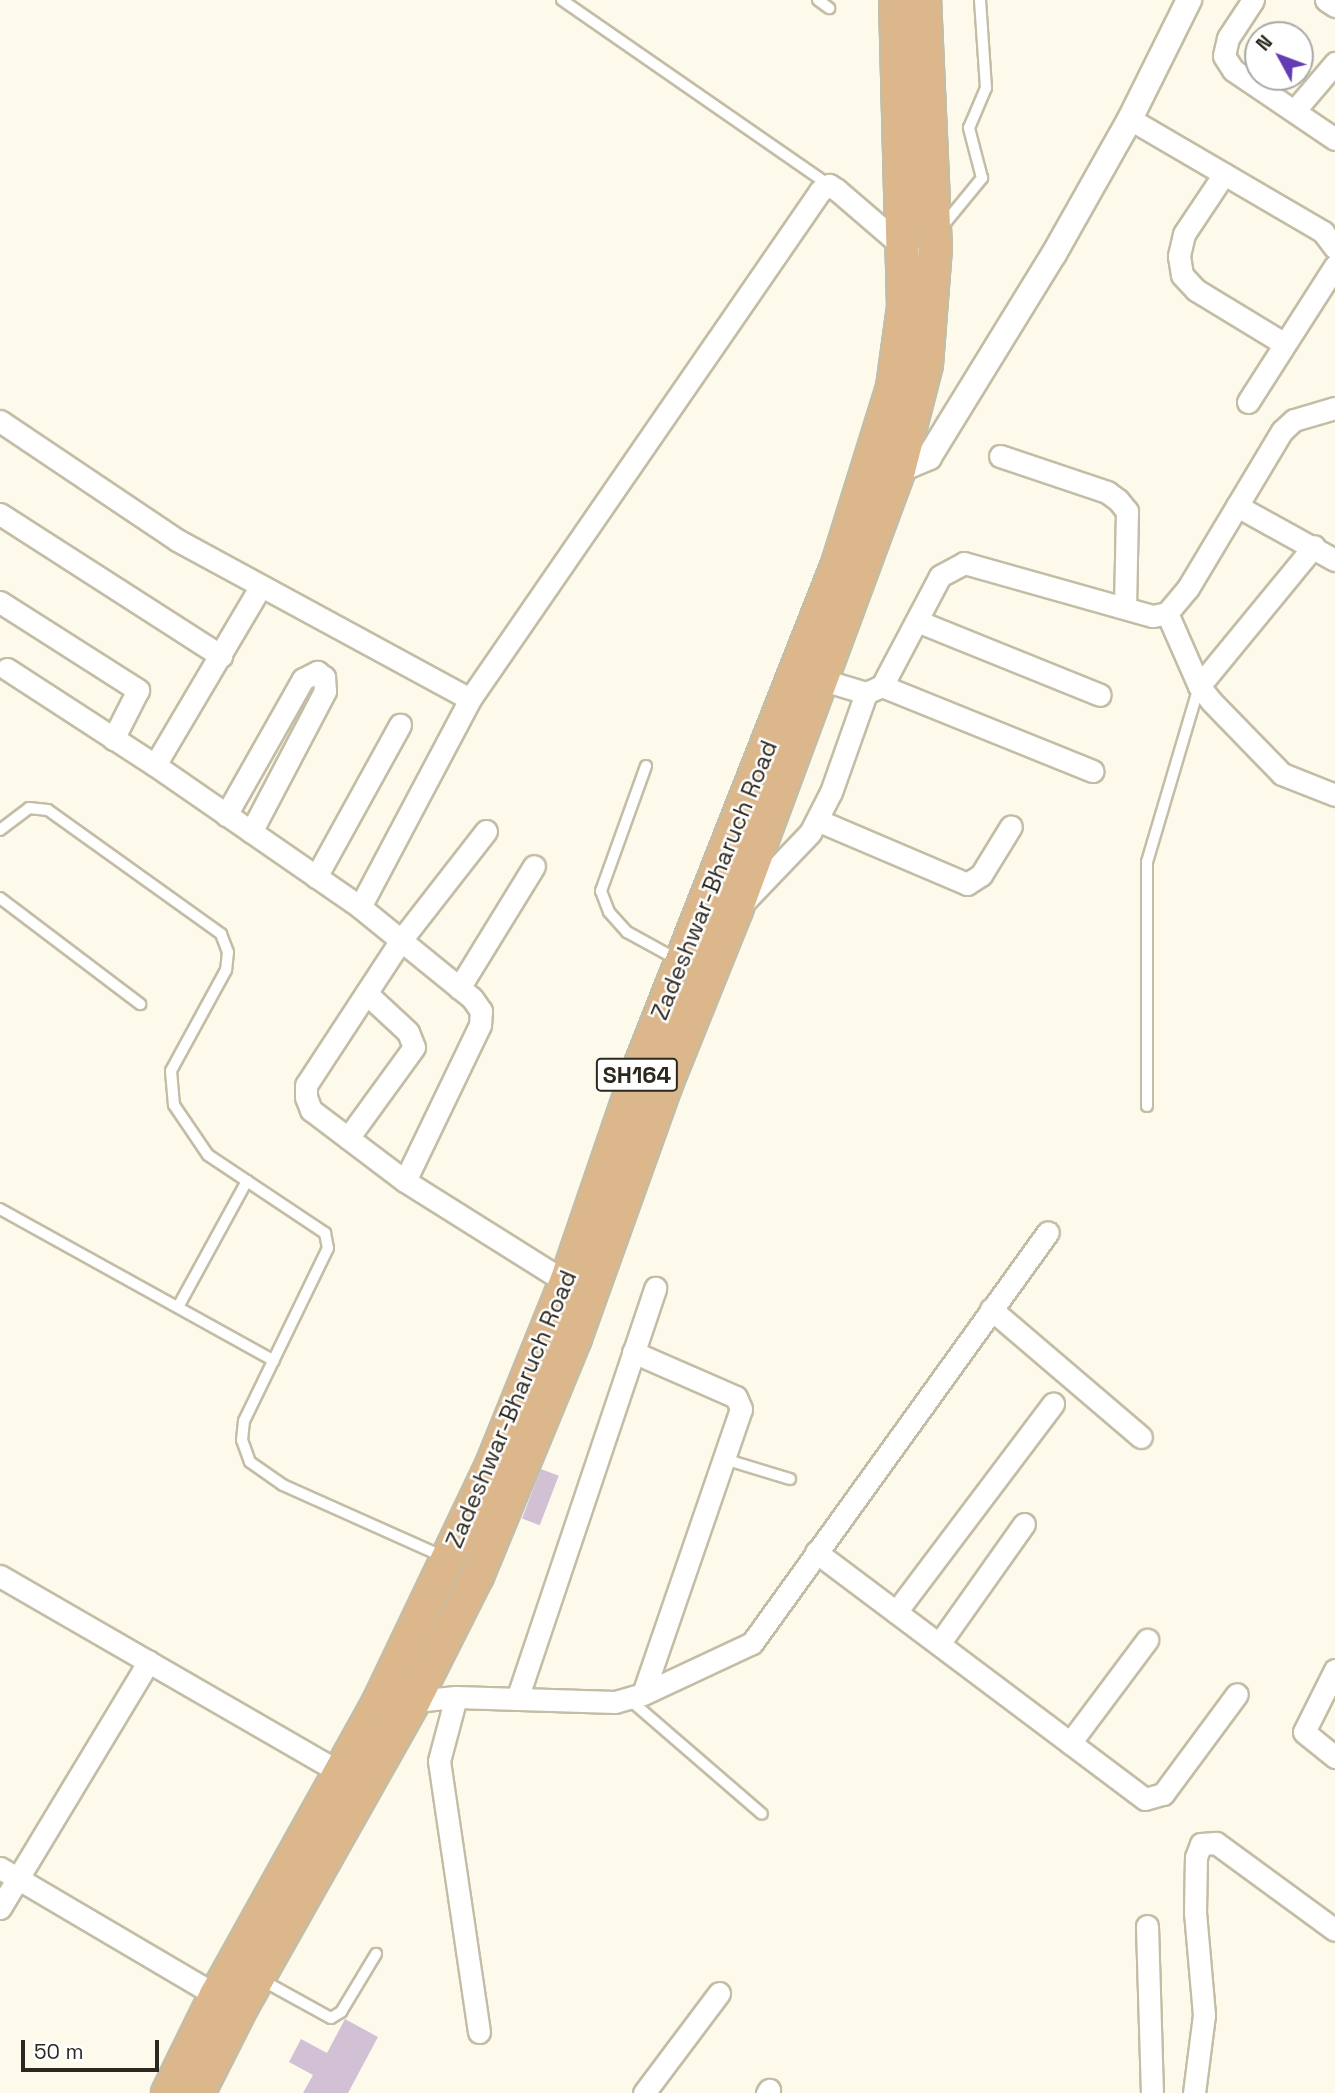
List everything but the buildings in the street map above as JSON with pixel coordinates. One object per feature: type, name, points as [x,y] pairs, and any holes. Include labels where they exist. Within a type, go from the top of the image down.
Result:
[{"type":"main road","name":"Zadeshwar-Bharuch Road","points":[[168,2093],[216,1995],[378,1704],[449,1559],[566,1282],[638,1072],[842,552],[893,387],[904,307],[924,248],[895,0]]},
{"type":"main road","name":"Zadeshwar-Bharuch Road","points":[[206,2090],[258,1978],[414,1701],[477,1576],[537,1436],[666,1084],[736,910],[899,470],[926,365],[924,0]]},
{"type":"street","points":[[899,470],[929,457],[1130,119],[1189,0]]},
{"type":"street","points":[[1253,0],[1228,38],[1224,56],[1233,70],[1335,139]]},
{"type":"street","points":[[1326,0],[1335,6]]},
{"type":"street","points":[[1295,110],[1335,63]]},
{"type":"street","points":[[1130,119],[1323,232],[1335,248]]},
{"type":"street","points":[[1224,174],[1184,234],[1179,256],[1182,275],[1196,290],[1283,344]]},
{"type":"street","points":[[360,907],[470,699],[820,191],[829,186],[924,248]]},
{"type":"street","points":[[1248,402],[1335,266]]},
{"type":"street","points":[[736,910],[785,863],[817,820],[874,690],[917,621],[940,576],[964,563],[1153,616],[1167,613],[1188,588],[1282,431],[1314,412],[1335,408]]},
{"type":"street","points":[[0,421],[177,540],[470,699]]},
{"type":"street","points":[[1000,456],[1107,492],[1118,500],[1126,511],[1125,608]]},
{"type":"street","points":[[1237,506],[1314,546],[1335,560]]},
{"type":"street","points":[[0,514],[221,656]]},
{"type":"street","points":[[1199,686],[1314,546]]},
{"type":"street","points":[[155,765],[261,586]]},
{"type":"street","points":[[0,601],[138,690],[113,739]]},
{"type":"street","points":[[1167,613],[1199,686],[1282,774],[1335,795]]},
{"type":"street","points":[[917,621],[1100,695]]},
{"type":"street","points":[[7,669],[155,765],[360,907],[459,988],[481,1011],[480,1026],[405,1181]]},
{"type":"street","points":[[226,814],[303,679],[317,672],[324,677],[325,691],[251,832]]},
{"type":"street","points":[[823,680],[874,690],[1092,771]]},
{"type":"street","points":[[316,877],[400,725]]},
{"type":"street","points":[[817,820],[967,884],[981,875],[1011,826]]},
{"type":"street","points":[[486,831],[401,940],[306,1085],[311,1110],[405,1181],[566,1282]]},
{"type":"street","points":[[459,988],[534,866]]},
{"type":"street","points":[[348,1138],[414,1047],[408,1032],[366,993]]},
{"type":"street","points":[[378,1704],[456,1697],[637,1697],[752,1643],[1048,1232]]},
{"type":"street","points":[[517,1699],[655,1288]]},
{"type":"street","points":[[991,1309],[1141,1437]]},
{"type":"street","points":[[633,1352],[741,1403],[724,1459],[637,1697]]},
{"type":"street","points":[[896,1612],[1053,1404]]},
{"type":"street","points":[[939,1644],[1024,1524]]},
{"type":"street","points":[[816,1552],[1145,1799],[1155,1799],[1237,1693]]},
{"type":"street","points":[[0,1576],[340,1772]]},
{"type":"street","points":[[1070,1743],[1147,1640]]},
{"type":"street","points":[[0,1908],[9,1874],[149,1661]]},
{"type":"street","points":[[1335,1670],[1304,1731],[1335,1757]]},
{"type":"street","points":[[456,1697],[439,1761],[479,2032]]},
{"type":"street","points":[[1194,2093],[1204,2015],[1195,1913],[1196,1857],[1202,1844],[1216,1843],[1335,1930]]},
{"type":"street","points":[[9,1874],[216,1995]]},
{"type":"street","points":[[1147,1926],[1152,2093]]},
{"type":"street","points":[[644,2093],[719,1993]]},
{"type":"lane","points":[[562,0],[829,186]]},
{"type":"lane","points":[[818,0],[830,8]]},
{"type":"lane","points":[[924,248],[982,178],[970,128],[986,88],[979,0]]},
{"type":"lane","points":[[1147,1106],[1147,862],[1199,686]]},
{"type":"lane","points":[[646,766],[601,891],[609,912],[627,932],[682,963]]},
{"type":"lane","points":[[0,830],[29,808],[48,810],[78,828],[221,934],[228,952],[226,970],[171,1071],[174,1105],[208,1155],[325,1233],[328,1248],[244,1421],[242,1440],[250,1462],[283,1485],[449,1559]]},
{"type":"lane","points":[[0,898],[140,1004]]},
{"type":"lane","points":[[178,1307],[247,1181]]},
{"type":"lane","points":[[0,1209],[274,1361]]},
{"type":"lane","points":[[724,1459],[790,1479]]},
{"type":"lane","points":[[637,1697],[762,1814]]},
{"type":"lane","points":[[258,1978],[331,2018],[341,2012],[376,1954]]}]
